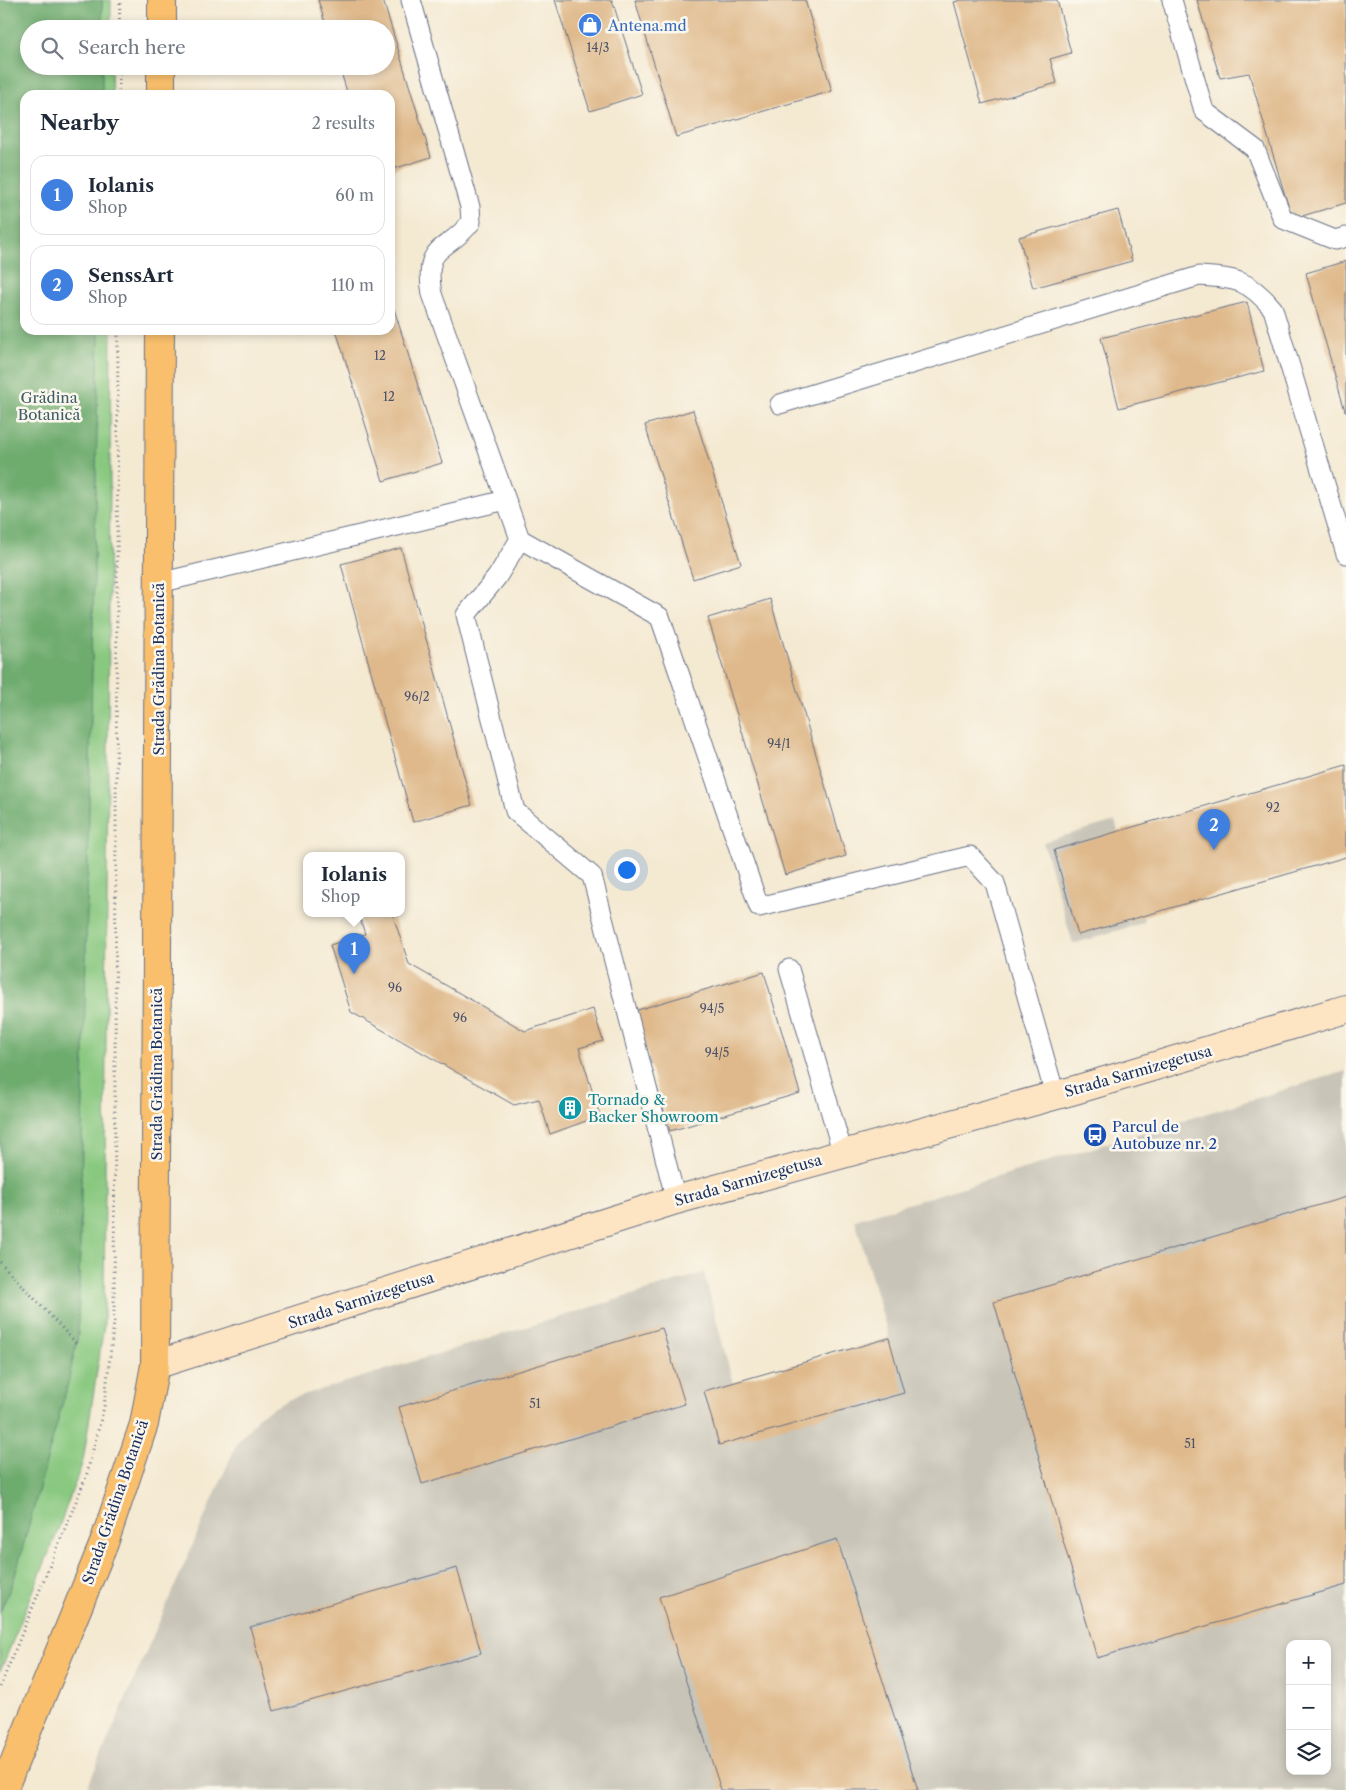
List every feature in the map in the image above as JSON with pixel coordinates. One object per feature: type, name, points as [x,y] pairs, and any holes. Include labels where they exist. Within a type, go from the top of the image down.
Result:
[{"type":"main road","points":[[162,0],[162,20]]},
{"type":"main road","points":[[161,75],[161,90]]},
{"type":"main road","name":"Strada Grădina Botanică","points":[[3,1790],[104,1543],[144,1424],[155,1365],[160,335]]},
{"type":"main road","name":"Strada Sarmizegetusa","points":[[155,1365],[676,1200],[1054,1095],[1346,1009]]},
{"type":"lane","points":[[411,0],[470,207],[471,222],[463,233],[441,246],[432,258],[429,275],[432,294],[520,539],[660,617],[759,908],[970,856],[995,883],[1054,1095]]},
{"type":"lane","points":[[1172,0],[1204,111],[1255,148],[1283,219],[1335,240],[1346,236]]},
{"type":"lane","points":[[780,404],[1199,276],[1232,278],[1259,292],[1273,309],[1346,554]]},
{"type":"lane","points":[[158,583],[506,500]]},
{"type":"lane","points":[[520,539],[497,577],[466,615],[515,811],[592,876],[676,1200]]},
{"type":"lane","points":[[789,969],[843,1154]]},
{"type":"path","points":[[120,0],[120,20]]},
{"type":"path","points":[[119,75],[119,90]]},
{"type":"path","points":[[0,1687],[86,1477],[104,1407],[114,1322],[118,335]]},
{"type":"path","points":[[0,1262],[76,1343]]},
{"type":"shaded area","points":[[1115,821],[1145,922],[1073,944],[1043,842]]},
{"type":"shaded area","points":[[1346,1071],[1346,1790],[86,1790],[237,1443],[260,1415],[290,1399],[704,1273],[733,1383],[889,1338],[855,1220]]},
{"type":"green space","name":"Grădina Botanică","points":[[0,0],[102,0],[102,20],[20,20],[20,75],[102,75],[102,90],[20,90],[20,335],[99,335],[78,1334],[68,1383],[14,1579],[0,1612]]},
{"type":"green space","points":[[102,0],[111,0],[111,20],[102,20]]},
{"type":"green space","points":[[102,75],[111,75],[112,90],[102,90]]},
{"type":"green space","points":[[99,335],[111,335],[104,1326],[83,1461],[55,1538],[0,1672],[0,1612],[14,1579],[68,1383],[78,1334]]},
{"type":"building","points":[[318,0],[383,0],[389,20],[324,20]]},
{"type":"building","points":[[555,0],[612,0],[642,94],[590,111]]},
{"type":"building","points":[[635,0],[805,0],[832,91],[676,137]]},
{"type":"building","points":[[961,0],[1057,0],[1071,53],[1050,59],[1057,83],[982,104],[954,2]]},
{"type":"building","points":[[1197,0],[1346,0],[1346,203],[1292,219],[1249,73],[1220,78]]},
{"type":"building","points":[[395,39],[431,157],[395,168],[395,90],[346,90],[342,75],[395,75]]},
{"type":"building","points":[[1118,210],[1132,261],[1033,288],[1019,237]]},
{"type":"building","points":[[1346,261],[1346,411],[1345,411],[1306,273]]},
{"type":"building","points":[[1247,302],[1264,371],[1119,408],[1101,338]]},
{"type":"building","points":[[395,312],[442,463],[383,481],[338,335],[395,335]]},
{"type":"building","points":[[693,410],[741,564],[693,579],[645,425]]},
{"type":"building","points":[[401,548],[472,805],[413,822],[341,564]]},
{"type":"building","points":[[770,599],[846,856],[785,875],[708,618]]},
{"type":"building","points":[[1346,765],[1346,857],[1078,935],[1054,850]]},
{"type":"building","points":[[359,917],[393,917],[409,964],[525,1031],[593,1009],[603,1041],[579,1048],[600,1116],[550,1134],[539,1099],[514,1105],[351,1012],[330,945],[365,934]]},
{"type":"building","points":[[764,972],[800,1093],[670,1131],[634,1011]]},
{"type":"building","points":[[1346,1197],[1346,1585],[1097,1658],[994,1302]]},
{"type":"building","points":[[662,1328],[685,1404],[422,1484],[399,1407]]},
{"type":"building","points":[[889,1338],[904,1393],[719,1445],[704,1391]]},
{"type":"building","points":[[837,1539],[918,1790],[721,1790],[659,1597]]},
{"type":"building","points":[[457,1568],[481,1653],[274,1711],[250,1627]]},
{"type":"place","name":"Antena.md","points":[[590,25]]},
{"type":"place","name":"SenssArt","points":[[1214,850]]},
{"type":"place","name":"Iolanis","points":[[354,974]]},
{"type":"place","name":"Tornado & Backer Showroom","points":[[570,1108]]},
{"type":"place","name":"Parcul de Autobuze nr. 2","points":[[1095,1135]]}]
